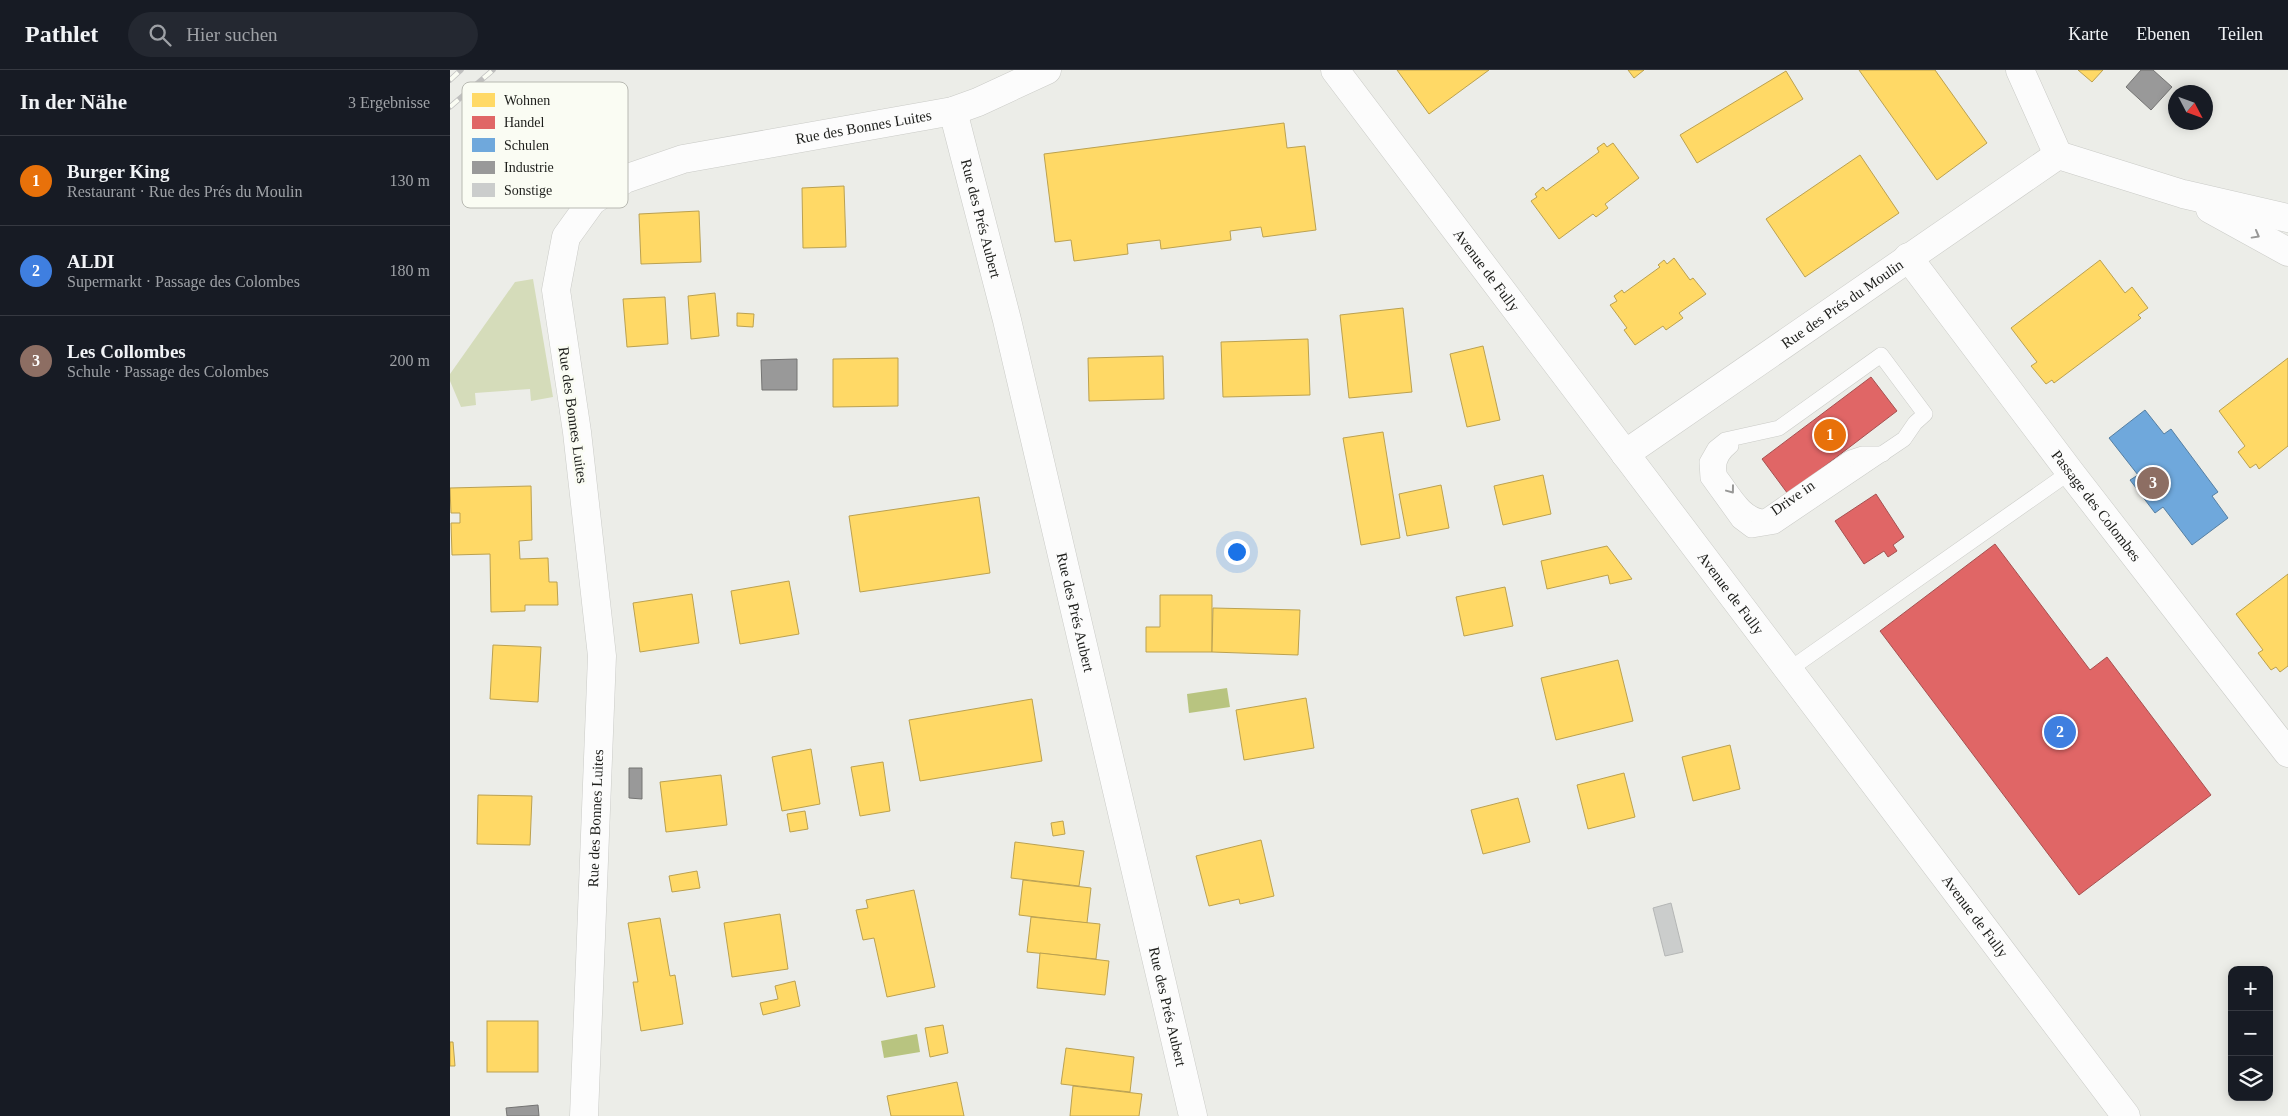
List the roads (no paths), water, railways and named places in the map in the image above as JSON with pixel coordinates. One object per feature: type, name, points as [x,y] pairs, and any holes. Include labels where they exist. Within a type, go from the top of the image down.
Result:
[{"type":"street","name":"Rue des Bonnes Luites","points":[[628,178],[683,159],[953,111],[1047,70]]},
{"type":"street","name":"Avenue de Fully","points":[[1335,70],[1790,669],[2126,1116]]},
{"type":"street","points":[[2020,70],[2058,155],[2183,194],[2288,218]]},
{"type":"street","name":"Rue des Prés Aubert","points":[[953,111],[1007,320],[1194,1116]]},
{"type":"street","name":"Rue des Prés du Moulin","points":[[1625,454],[2058,155]]},
{"type":"street","points":[[2183,194],[2288,252]]},
{"type":"street","name":"Rue des Bonnes Luites","points":[[584,1116],[602,656],[577,432],[556,290],[566,237],[587,208]]},
{"type":"street","name":"Passage des Colombes","points":[[1908,257],[2070,472],[2288,753]]},
{"type":"lane","points":[[1881,355],[1925,414],[1915,423],[1904,439],[1775,526],[1751,530],[1739,521],[1708,478],[1707,462],[1715,448],[1725,440],[1759,433],[1779,428],[1881,355]]},
{"type":"lane","points":[[1790,669],[2070,472]]},
{"type":"railway","points":[[450,80],[461,70]]},
{"type":"railway","points":[[479,82],[493,70]]},
{"type":"railway","points":[[450,107],[462,97]]},
{"type":"place","name":"Burger King","points":[[1830,435]]},
{"type":"place","name":"Les Collombes","points":[[2153,483]]},
{"type":"place","name":"ALDI","points":[[2060,732]]}]
